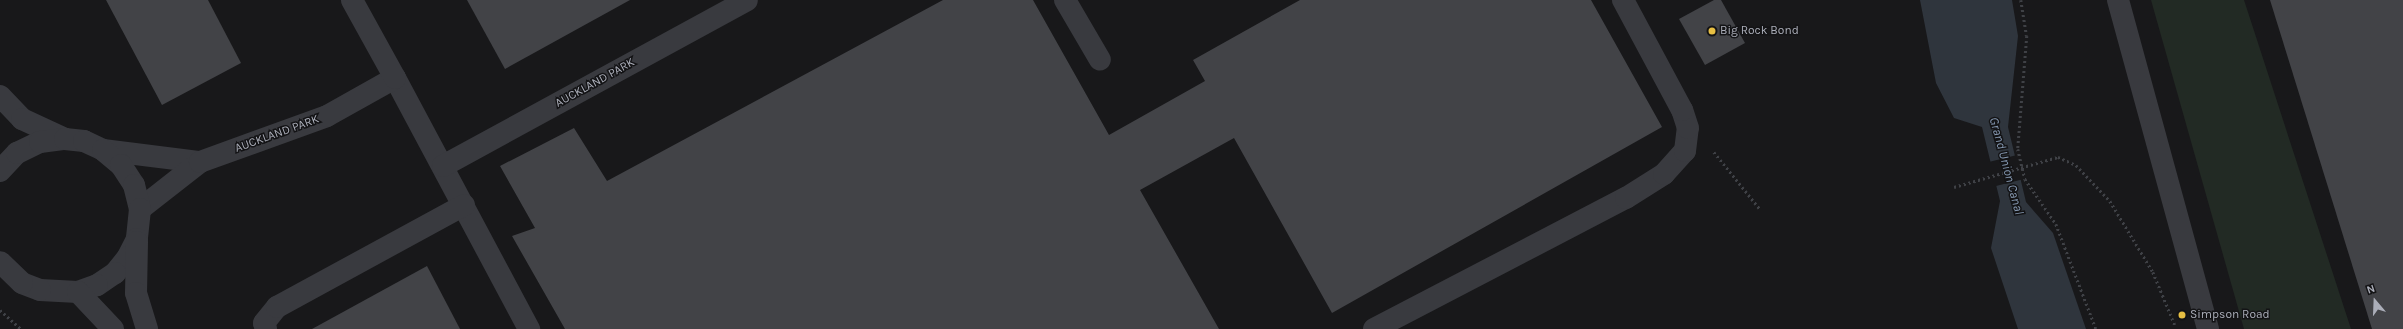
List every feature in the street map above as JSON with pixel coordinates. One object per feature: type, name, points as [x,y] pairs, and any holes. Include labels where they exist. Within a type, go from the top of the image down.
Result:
[{"type":"street","points":[[352,0],[464,205],[529,329]]},
{"type":"street","name":"AUCKLAND PARK","points":[[443,166],[747,0]]},
{"type":"street","points":[[1065,0],[1100,60]]},
{"type":"street","points":[[1374,329],[1626,198],[1664,174],[1685,151],[1688,128],[1682,110],[1623,0]]},
{"type":"street","points":[[2118,0],[2208,329]]},
{"type":"street","name":"AUCKLAND PARK","points":[[140,209],[200,162],[327,116],[395,78]]},
{"type":"street","points":[[0,96],[22,119],[65,139]]},
{"type":"street","points":[[0,171],[17,153],[40,142],[65,139],[84,141],[103,150],[122,165],[134,185],[140,209],[137,239],[136,293],[147,329]]},
{"type":"street","name":"AUCKLAND PARK","points":[[103,150],[200,162]]},
{"type":"street","points":[[266,329],[264,322],[277,307],[464,205]]},
{"type":"street","points":[[0,281],[22,283],[46,291],[78,292],[98,285],[115,274],[128,257],[137,239]]},
{"type":"street","points":[[0,262],[22,283]]},
{"type":"street","points":[[78,292],[113,329]]},
{"type":"path","points":[[2021,0],[2027,36],[2018,149],[2025,179],[2056,224],[2096,329]]},
{"type":"path","points":[[1954,187],[2058,157],[2076,165],[2110,201],[2153,272],[2176,329]]},
{"type":"path","points":[[1724,162],[1760,209]]},
{"type":"path","points":[[0,310],[21,329]]},
{"type":"shaded area","points":[[2151,0],[2244,0],[2351,329],[2244,329]]},
{"type":"water","name":"Grand Union Canal","points":[[1920,0],[2012,0],[2018,36],[2008,127],[2026,202],[2053,233],[2086,329],[2018,329],[1991,248],[2000,201],[1982,127],[1954,118],[1936,83]]},
{"type":"pier","points":[[2017,155],[2023,179],[1995,186],[1989,162]]},
{"type":"building","points":[[106,0],[208,0],[241,63],[162,105]]},
{"type":"building","points":[[467,0],[630,0],[505,69]]},
{"type":"building","points":[[943,0],[1033,0],[1109,135],[1205,81],[1193,60],[1300,0],[1591,0],[1662,127],[1332,313],[1234,138],[1140,190],[1219,329],[565,329],[512,236],[535,228],[500,166],[574,128],[607,181]]},
{"type":"building","name":"Big Rock Bond","points":[[1714,0],[1721,0],[1745,43],[1705,65],[1679,19]]},
{"type":"building","points":[[2270,0],[2403,0],[2403,329],[2372,329]]},
{"type":"building","points":[[427,266],[460,329],[312,329]]},
{"type":"place","name":"Big Rock Bond","points":[[1712,31]]},
{"type":"place","name":"Simpson Road","points":[[2182,315]]}]
